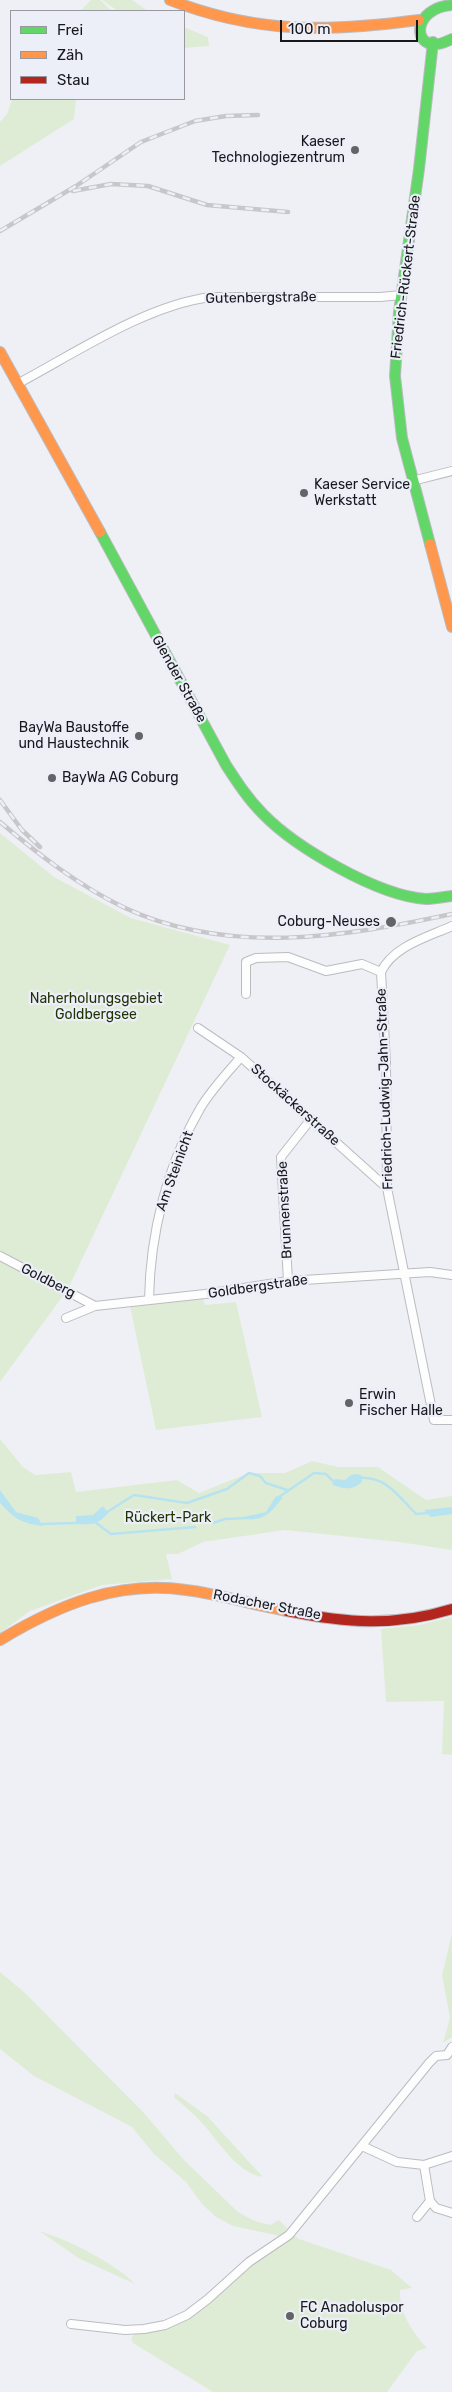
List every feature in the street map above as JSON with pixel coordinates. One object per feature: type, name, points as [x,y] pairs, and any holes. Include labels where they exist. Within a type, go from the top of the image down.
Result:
[{"type":"street","points":[[170,0],[207,14],[242,24],[274,28],[340,29],[419,20]]},
{"type":"street","points":[[447,2],[438,1],[427,5],[419,20],[421,32],[433,42],[446,42],[452,39]]},
{"type":"street","name":"Friedrich-Rückert-Straße","points":[[433,42],[395,357],[396,395],[400,428],[412,482],[452,627]]},
{"type":"street","name":"Gutenbergstraße","points":[[19,383],[136,321],[186,300],[210,297],[380,297],[402,295]]},
{"type":"street","name":"Glender Straße","points":[[0,352],[19,383],[226,765],[251,803],[288,838],[334,865],[413,897],[427,899],[452,896]]},
{"type":"street","points":[[412,482],[452,471]]},
{"type":"street","name":"Friedrich-Ludwig-Jahn-Straße","points":[[452,926],[401,950],[389,959],[381,972],[386,1064],[387,1188],[434,1420],[452,1420]]},
{"type":"street","points":[[246,994],[246,962],[256,958],[288,958],[326,971],[362,964],[381,972]]},
{"type":"street","name":"Stockäckerstraße","points":[[198,1028],[241,1057],[387,1188]]},
{"type":"street","name":"Am Steinicht","points":[[149,1300],[149,1271],[155,1231],[171,1175],[201,1108],[241,1057]]},
{"type":"street","name":"Brunnenstraße","points":[[288,1281],[281,1157],[311,1119]]},
{"type":"street","name":"Goldberg","points":[[0,1256],[94,1306]]},
{"type":"street","name":"Goldbergstraße","points":[[66,1318],[94,1306],[236,1290],[288,1281],[430,1272],[452,1275]]},
{"type":"street","name":"Rodacher Straße","points":[[0,1640],[46,1614],[99,1594],[133,1588],[171,1588],[323,1617],[412,1620],[452,1609]]},
{"type":"street","points":[[71,2324],[125,2330],[165,2324],[187,2315],[249,2262],[289,2235],[429,2063],[436,2056],[447,2055],[452,2047]]},
{"type":"street","points":[[362,2146],[397,2162],[424,2165],[452,2156]]},
{"type":"street","points":[[424,2165],[430,2201],[436,2208],[452,2213]]},
{"type":"street","points":[[417,2217],[430,2201]]},
{"type":"green space","points":[[91,0],[100,0],[111,10],[81,10]]},
{"type":"green space","points":[[102,0],[132,0],[147,10],[117,10]]},
{"type":"green space","points":[[185,27],[208,37],[209,46],[185,48]]},
{"type":"green space","points":[[12,100],[76,100],[74,119],[0,166],[0,122],[7,114]]},
{"type":"green space","name":"Naherholungsgebiet Goldbergsee","points":[[0,833],[54,877],[131,918],[230,945],[68,1289],[0,1382]]},
{"type":"green space","points":[[203,1299],[205,1305],[236,1302],[262,1417],[156,1430],[130,1306]]},
{"type":"green space","name":"Rückert-Park","points":[[0,1439],[23,1467],[35,1475],[71,1472],[76,1492],[177,1480],[199,1493],[249,1473],[285,1473],[312,1461],[338,1467],[378,1467],[426,1500],[452,1496],[452,1550],[399,1542],[285,1530],[203,1542],[178,1554],[166,1554],[172,1579],[102,1585],[30,1611],[0,1633]]},
{"type":"green space","points":[[452,1617],[452,1755],[442,1754],[444,1701],[386,1702],[381,1629],[419,1625]]},
{"type":"green space","points":[[452,1933],[452,2037],[443,2043],[450,2018],[442,1975]]},
{"type":"green space","points":[[0,1972],[24,1992],[144,2113],[184,2160],[238,2212],[255,2221],[270,2225],[279,2220],[288,2229],[280,2236],[233,2226],[216,2217],[202,2204],[186,2182],[153,2153],[132,2127],[34,2076],[0,2049]]},
{"type":"green space","points":[[175,2093],[207,2116],[263,2177],[254,2175],[237,2164],[200,2120],[174,2097]]},
{"type":"green space","points":[[39,2231],[63,2240],[103,2260],[135,2284],[80,2259]]},
{"type":"green space","name":"FC Anadoluspor Coburg","points":[[294,2235],[299,2239],[391,2270],[412,2288],[400,2290],[404,2314],[416,2335],[427,2348],[417,2351],[387,2392],[213,2392],[133,2343],[131,2338],[137,2331],[169,2325],[250,2263]]},
{"type":"water","points":[[351,1475],[361,1475],[362,1482],[354,1487],[344,1488],[332,1485],[335,1479],[345,1480]]},
{"type":"water","points":[[0,1490],[16,1512],[38,1518],[43,1526],[23,1522],[10,1513],[0,1503]]},
{"type":"water","points":[[276,1496],[283,1497],[274,1509],[264,1516],[253,1519],[239,1518],[266,1512]]},
{"type":"water","points":[[103,1506],[108,1513],[101,1520],[90,1524],[76,1524],[76,1516],[93,1515]]},
{"type":"water","points":[[452,1507],[452,1514],[431,1517],[424,1510]]},
{"type":"waterway","points":[[104,1514],[134,1495],[187,1503],[227,1489],[249,1473],[260,1476],[266,1483],[287,1490]]},
{"type":"waterway","points":[[276,1499],[314,1473],[326,1474],[335,1483]]},
{"type":"waterway","points":[[358,1478],[377,1480],[391,1488],[416,1514],[428,1513]]},
{"type":"waterway","points":[[213,1523],[225,1519],[246,1518]]},
{"type":"waterway","points":[[95,1522],[111,1534],[195,1527]]},
{"type":"waterway","points":[[40,1524],[77,1523]]},
{"type":"railway","points":[[0,231],[76,186],[141,142],[195,121],[226,116],[258,115]]},
{"type":"railway","points":[[73,191],[111,184],[148,186],[207,205],[288,212]]},
{"type":"railway","points":[[0,800],[22,830],[40,847]]},
{"type":"railway","points":[[0,822],[29,846],[91,890],[125,908],[164,923],[205,932],[246,937],[287,938],[370,930],[452,914]]},
{"type":"traffic: fast","points":[[452,5],[439,8],[430,13],[420,27],[420,34],[423,40],[429,43],[439,44],[452,39]]},
{"type":"traffic: fast","points":[[430,544],[402,438],[395,376],[399,312],[419,169],[433,42]]},
{"type":"traffic: fast","points":[[100,532],[226,765],[263,814],[295,841],[316,855],[338,868],[385,889],[407,896],[426,899],[452,896]]},
{"type":"traffic: slow","points":[[170,0],[233,19],[293,27],[354,27],[419,20]]},
{"type":"traffic: slow","points":[[0,352],[100,532]]},
{"type":"traffic: slow","points":[[430,544],[452,627]]},
{"type":"traffic: slow","points":[[0,1640],[66,1606],[113,1592],[136,1589],[186,1590],[287,1611]]},
{"type":"traffic: jam","points":[[287,1611],[350,1620],[390,1621],[431,1615],[452,1609]]},
{"type":"place","name":"Kaeser Technologiezentrum","points":[[355,150]]},
{"type":"place","name":"Kaeser Service Werkstatt","points":[[304,493]]},
{"type":"place","name":"BayWa Baustoffe und Haustechnik","points":[[139,736]]},
{"type":"place","name":"BayWa AG Coburg","points":[[52,778]]},
{"type":"place","name":"Coburg-Neuses","points":[[391,922]]},
{"type":"place","name":"Erwin Fischer Halle","points":[[349,1403]]},
{"type":"place","name":"FC Anadoluspor Coburg","points":[[290,2316]]}]
